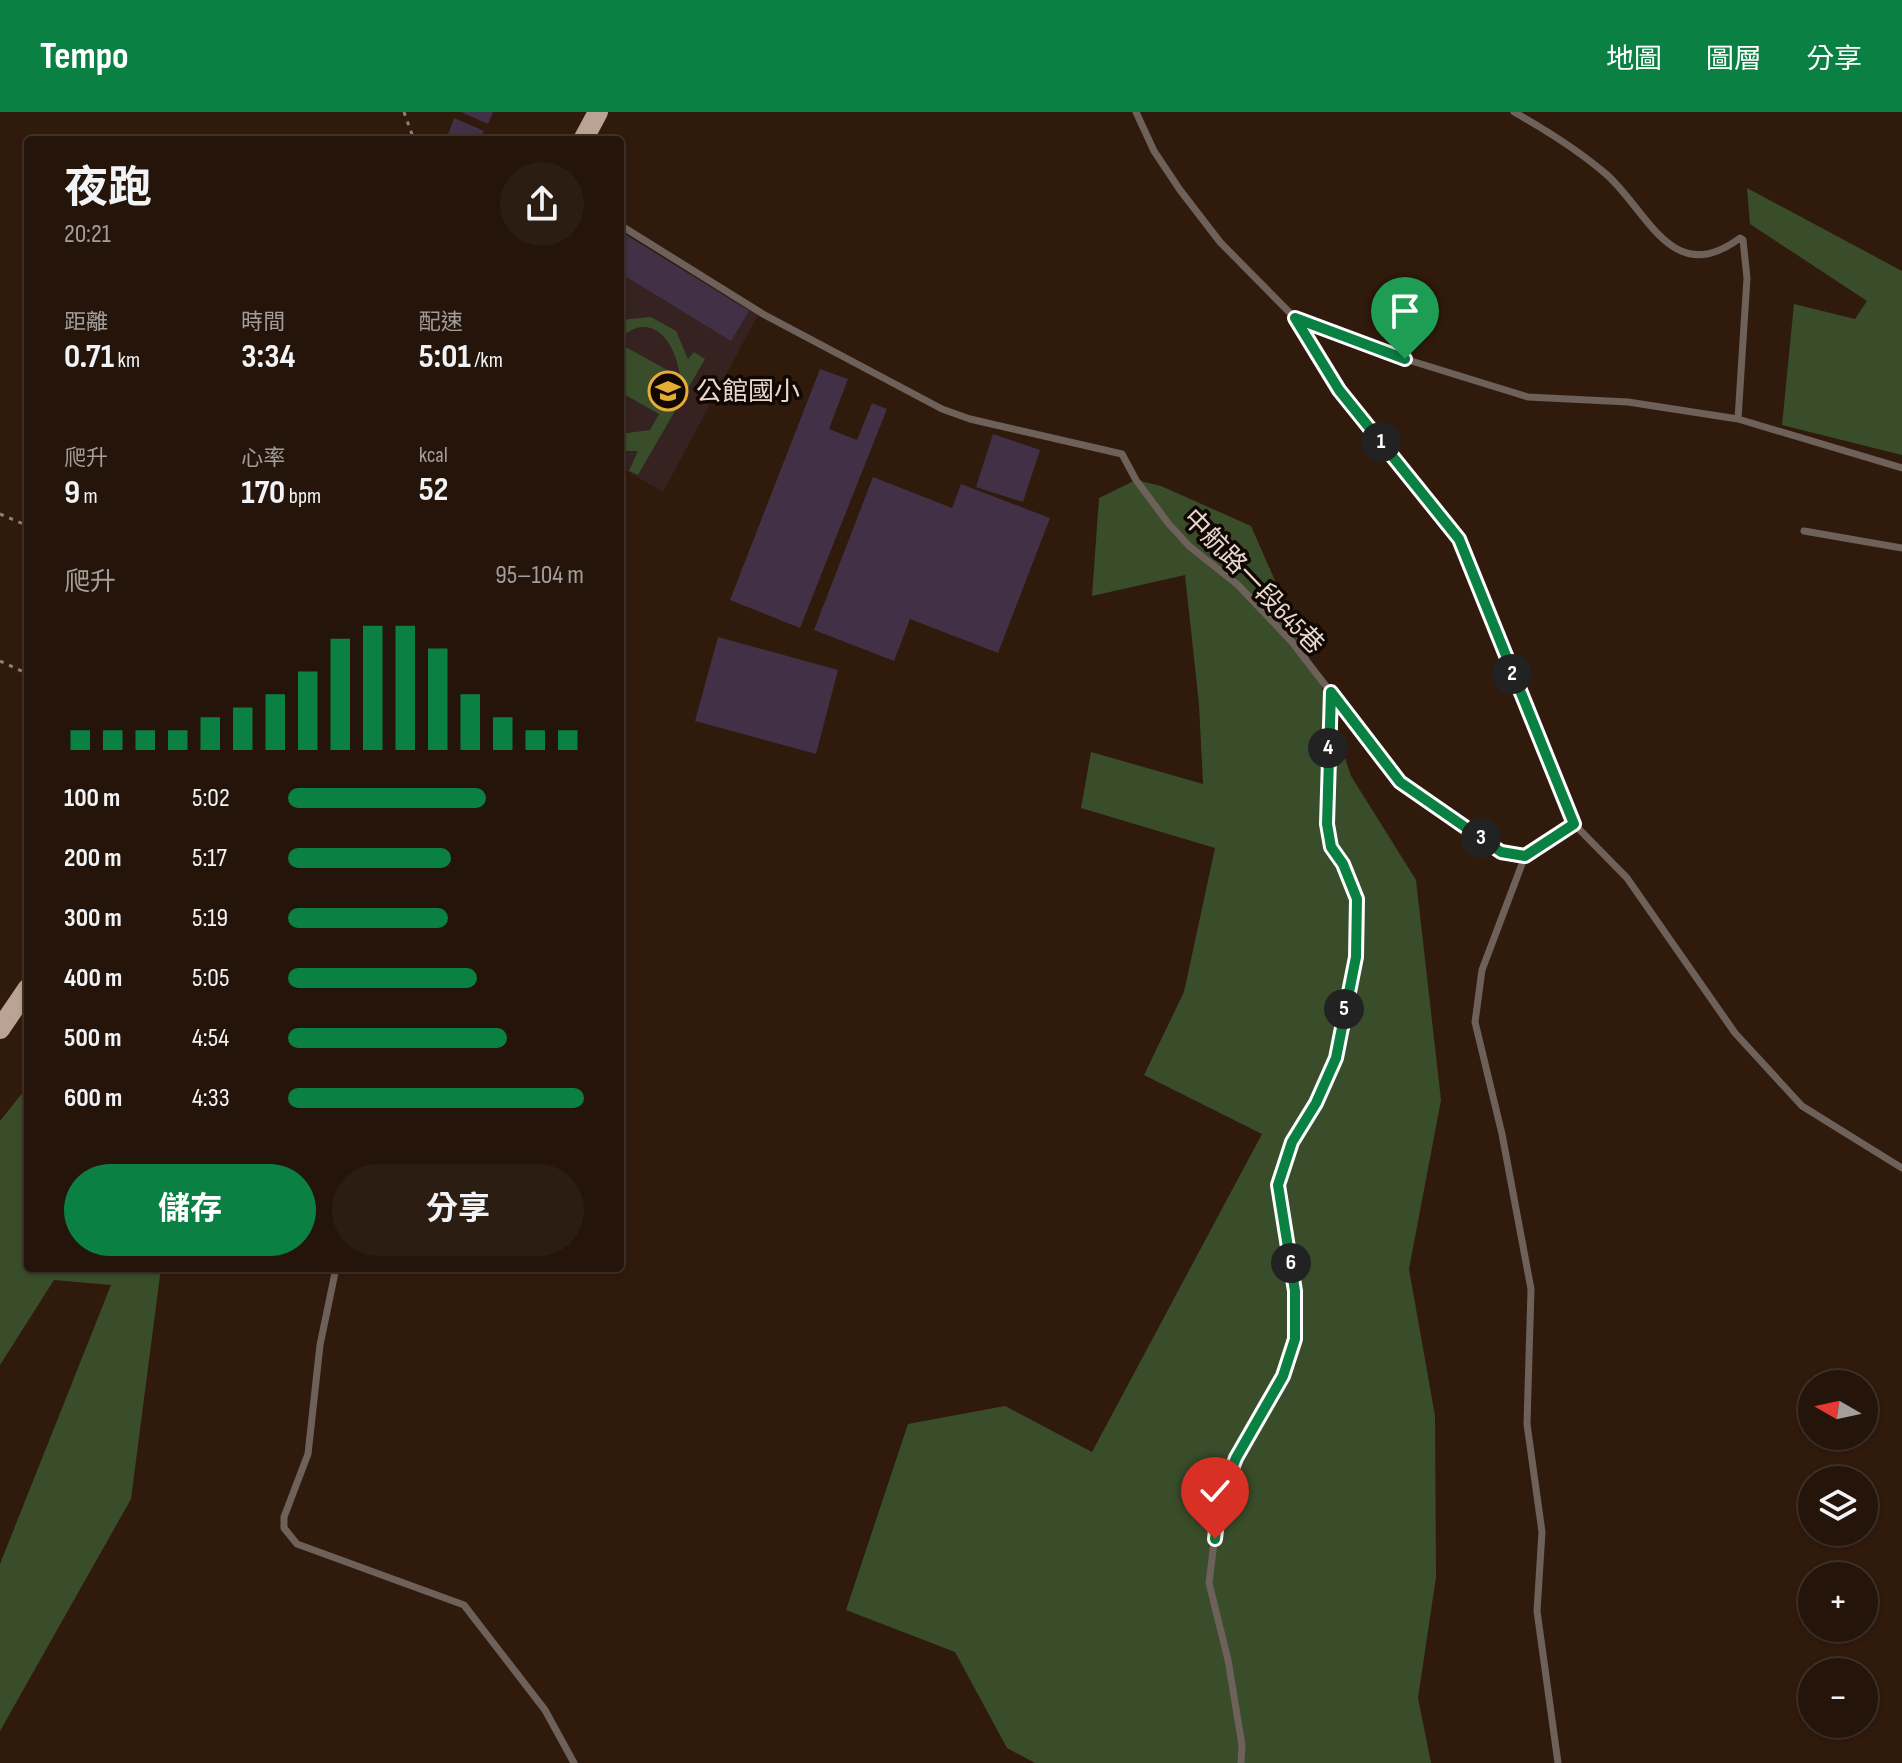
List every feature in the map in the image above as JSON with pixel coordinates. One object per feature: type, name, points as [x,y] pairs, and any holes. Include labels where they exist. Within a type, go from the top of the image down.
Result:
[{"type":"main road","points":[[585,136],[598,112]]},
{"type":"main road","points":[[0,1029],[24,994]]},
{"type":"lane","points":[[1136,112],[1154,151],[1220,242],[1295,318],[1339,390],[1459,539],[1574,824],[1627,878],[1735,1033],[1802,1106],[1902,1168]]},
{"type":"lane","points":[[1514,112],[1548,132],[1608,176],[1639,216],[1673,248],[1695,256],[1707,256],[1721,253],[1740,238],[1743,240],[1747,278],[1738,419]]},
{"type":"lane","name":"中航路一段645巷","points":[[624,227],[763,314],[942,409],[970,419],[1122,454],[1136,480],[1189,546],[1238,585],[1292,642],[1400,782],[1501,852],[1525,856]]},
{"type":"lane","points":[[1295,318],[1405,359],[1528,397],[1628,402],[1738,419],[1902,468]]},
{"type":"lane","points":[[1804,531],[1902,548]]},
{"type":"lane","points":[[1241,1763],[1242,1745],[1231,1674],[1209,1583],[1219,1502],[1236,1458],[1283,1376],[1295,1339],[1295,1291],[1278,1185],[1292,1142],[1316,1103],[1336,1058],[1356,957],[1357,899],[1343,864],[1331,847],[1327,824],[1331,692]]},
{"type":"lane","points":[[1558,1763],[1537,1611],[1542,1532],[1527,1424],[1531,1289],[1502,1134],[1475,1022],[1482,970],[1525,856],[1574,824]]},
{"type":"lane","points":[[335,1272],[320,1345],[308,1454],[284,1517],[284,1528],[297,1544],[464,1605],[545,1710],[574,1763]]},
{"type":"path","points":[[404,112],[413,136]]},
{"type":"path","points":[[0,514],[24,524]]},
{"type":"path","points":[[0,661],[24,672]]},
{"type":"shaded area","name":"公館國小","points":[[624,234],[758,315],[663,492],[624,469]]},
{"type":"green space","points":[[1747,188],[1902,271],[1902,455],[1782,425],[1794,304],[1855,319],[1867,301],[1750,224]]},
{"type":"green space","points":[[651,317],[676,331],[688,359],[694,352],[705,359],[638,475],[629,471],[638,451],[624,451],[624,433],[650,430],[659,414],[624,394],[624,346],[680,377],[674,354],[662,335],[643,327],[624,335],[624,320]]},
{"type":"green space","points":[[1136,480],[1161,486],[1251,526],[1321,685],[1351,776],[1416,880],[1441,1100],[1409,1269],[1435,1416],[1436,1577],[1418,1698],[1431,1763],[1035,1763],[1007,1748],[955,1652],[846,1610],[908,1424],[1005,1406],[1092,1452],[1262,1134],[1144,1075],[1184,992],[1215,848],[1081,808],[1091,752],[1203,784],[1199,704],[1185,575],[1092,596],[1099,498]]},
{"type":"green space","points":[[24,1091],[24,1272],[160,1272],[131,1499],[0,1731],[0,1564],[111,1285],[54,1280],[0,1365],[0,1121]]},
{"type":"building","points":[[461,112],[493,112],[488,124]]},
{"type":"building","points":[[454,118],[484,131],[482,136],[447,136]]},
{"type":"building","points":[[624,233],[749,311],[731,341],[624,275]]},
{"type":"building","points":[[820,369],[848,379],[829,429],[857,440],[872,403],[887,409],[800,628],[730,600]]},
{"type":"building","points":[[993,434],[1040,450],[1023,502],[976,487]]},
{"type":"building","points":[[873,477],[952,508],[961,484],[1050,518],[998,653],[910,619],[894,661],[814,630]]},
{"type":"building","points":[[718,637],[838,670],[816,754],[695,721]]},
{"type":"place","name":"公館國小","points":[[668,391]]},
{"type":"route","points":[[1215,1539],[1219,1502],[1236,1458],[1283,1376],[1295,1339],[1295,1291],[1278,1185],[1292,1142],[1316,1103],[1336,1058],[1356,957],[1357,899],[1343,864],[1331,847],[1327,824],[1331,692],[1400,782],[1501,852],[1525,856],[1574,824],[1459,539],[1339,390],[1295,318],[1405,359]]}]
